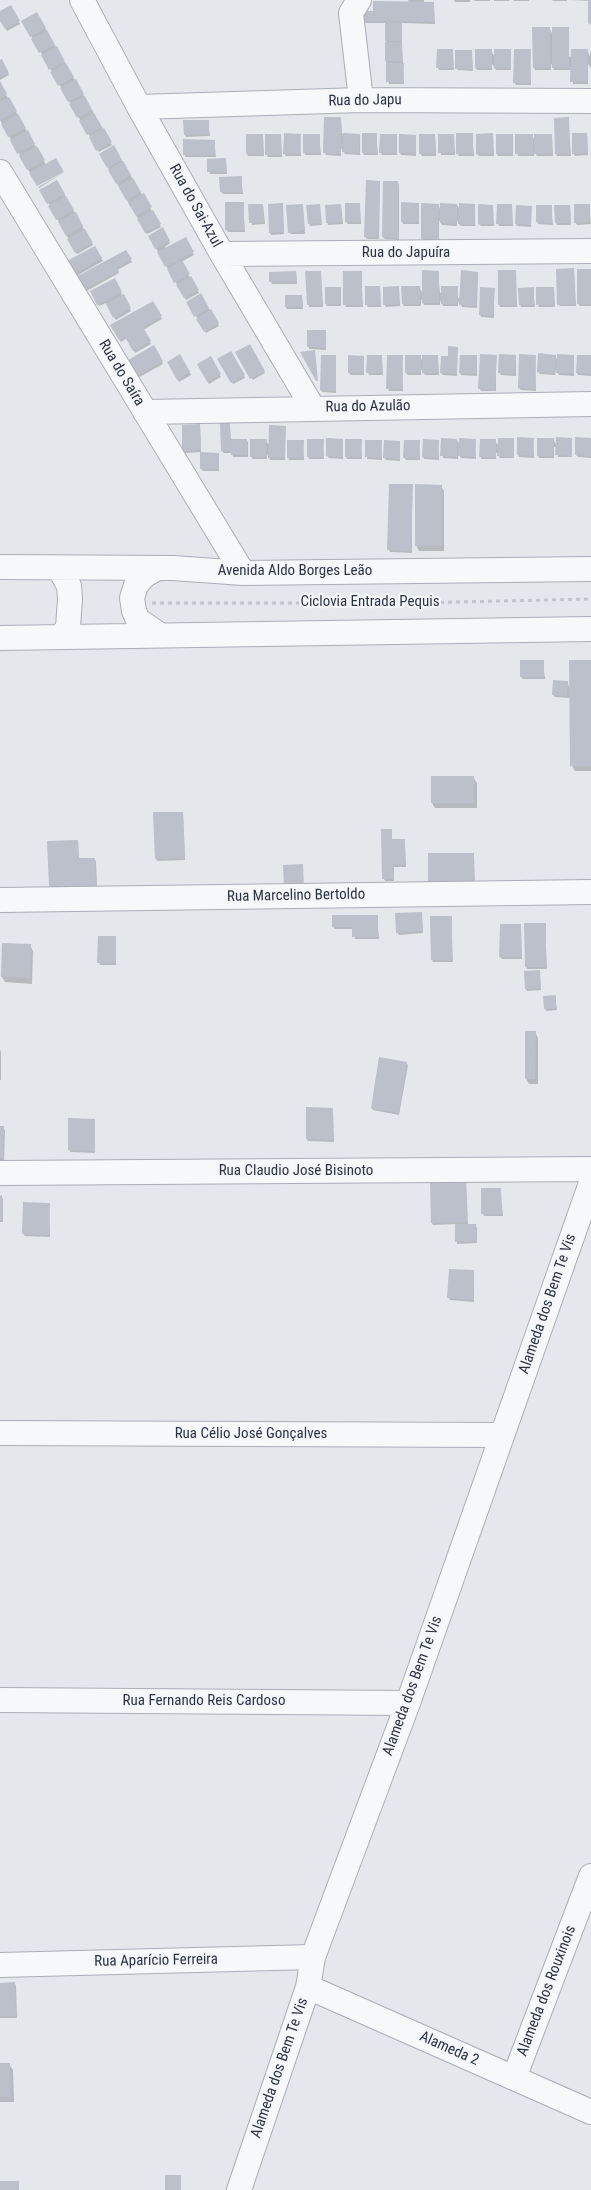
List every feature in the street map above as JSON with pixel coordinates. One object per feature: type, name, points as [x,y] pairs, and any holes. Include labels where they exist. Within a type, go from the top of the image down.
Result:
[{"type":"street","name":"Rua do Sai-Azul","points":[[82,0],[139,107],[222,254],[313,408]]},
{"type":"street","points":[[358,0],[350,13],[360,100]]},
{"type":"street","name":"Rua do Japu","points":[[139,107],[360,100],[591,102]]},
{"type":"street","name":"Rua do Saíra","points":[[0,172],[243,573]]},
{"type":"street","name":"Rua do Japuíra","points":[[222,254],[591,251]]},
{"type":"street","name":"Rua do Azulão","points":[[145,412],[591,404]]},
{"type":"street","name":"Avenida Aldo Borges Leão","points":[[0,567],[158,568],[243,573],[591,569]]},
{"type":"street","points":[[59,568],[69,586],[70,599],[68,627],[62,636]]},
{"type":"street","points":[[158,568],[145,576],[136,585],[132,598],[138,620],[160,635]]},
{"type":"street","points":[[0,638],[591,629]]},
{"type":"street","name":"Rua Marcelino Bertoldo","points":[[0,900],[591,892]]},
{"type":"street","name":"Rua Claudio José Bisinoto","points":[[0,1173],[591,1170]]},
{"type":"street","name":"Alameda dos Bem Te Vis","points":[[239,2190],[308,1987],[313,1957],[408,1703],[590,1190]]},
{"type":"street","name":"Rua Célio José Gonçalves","points":[[0,1433],[502,1434]]},
{"type":"street","name":"Rua Fernando Reis Cardoso","points":[[0,1700],[408,1703]]},
{"type":"street","name":"Alameda dos Rouxinois","points":[[514,2078],[591,1876]]},
{"type":"street","name":"Rua Aparício Ferreira","points":[[0,1965],[313,1957]]},
{"type":"street","name":"Alameda 2","points":[[308,1987],[591,2112]]},
{"type":"path","name":"Ciclovia Entrada Pequis","points":[[149,603],[412,603],[591,600]]},
{"type":"building","points":[[588,0],[591,0],[591,23],[588,23]]},
{"type":"building","points":[[373,1],[434,2],[434,22],[363,21],[363,11],[373,11]]},
{"type":"building","points":[[11,5],[20,21],[5,29],[0,21],[0,11]]},
{"type":"building","points":[[37,12],[46,28],[30,37],[21,21]]},
{"type":"building","points":[[385,22],[402,22],[402,41],[385,41]]},
{"type":"building","points":[[532,27],[550,27],[550,68],[533,68]]},
{"type":"building","points":[[552,27],[569,27],[569,68],[552,68]]},
{"type":"building","points":[[47,30],[55,45],[39,53],[31,39]]},
{"type":"building","points":[[385,42],[402,43],[402,61],[385,61]]},
{"type":"building","points":[[57,46],[65,62],[49,70],[41,55]]},
{"type":"building","points":[[437,49],[453,49],[453,68],[436,68]]},
{"type":"building","points":[[475,49],[492,49],[492,68],[475,68]]},
{"type":"building","points":[[494,49],[511,49],[511,68],[494,68]]},
{"type":"building","points":[[514,49],[531,49],[530,83],[513,83]]},
{"type":"building","points":[[571,49],[588,49],[587,82],[570,82]]},
{"type":"building","points":[[455,50],[472,50],[472,69],[455,69]]},
{"type":"building","points":[[2,59],[9,73],[0,77],[0,60]]},
{"type":"building","points":[[66,63],[74,77],[58,86],[50,72]]},
{"type":"building","points":[[386,63],[404,63],[403,82],[386,82]]},
{"type":"building","points":[[76,79],[84,94],[68,102],[60,88]]},
{"type":"building","points":[[0,81],[7,94],[0,98]]},
{"type":"building","points":[[85,96],[92,110],[77,118],[69,104]]},
{"type":"building","points":[[9,97],[17,111],[0,120],[0,102]]},
{"type":"building","points":[[94,113],[102,127],[87,135],[79,121]]},
{"type":"building","points":[[18,114],[26,128],[8,137],[1,124]]},
{"type":"building","points":[[324,117],[341,117],[341,154],[323,153]]},
{"type":"building","points":[[569,117],[570,154],[555,154],[554,118]]},
{"type":"building","points":[[183,120],[209,120],[209,134],[184,135]]},
{"type":"building","points":[[104,128],[112,142],[96,151],[89,137]]},
{"type":"building","points":[[28,130],[35,144],[17,154],[10,140]]},
{"type":"building","points":[[284,133],[301,134],[300,154],[283,154]]},
{"type":"building","points":[[343,133],[360,134],[359,153],[342,152]]},
{"type":"building","points":[[362,133],[377,133],[377,153],[362,153]]},
{"type":"building","points":[[456,133],[473,133],[473,154],[456,154]]},
{"type":"building","points":[[493,133],[494,154],[476,154],[476,134]]},
{"type":"building","points":[[572,133],[587,133],[588,153],[572,154]]},
{"type":"building","points":[[246,134],[263,134],[263,155],[246,154]]},
{"type":"building","points":[[265,134],[281,134],[281,155],[265,155]]},
{"type":"building","points":[[303,134],[320,134],[320,153],[303,153]]},
{"type":"building","points":[[380,134],[397,134],[397,153],[379,153]]},
{"type":"building","points":[[399,134],[416,135],[416,154],[399,153]]},
{"type":"building","points":[[419,134],[435,134],[436,154],[419,154]]},
{"type":"building","points":[[438,134],[454,134],[455,153],[438,153]]},
{"type":"building","points":[[496,134],[513,134],[513,154],[496,154]]},
{"type":"building","points":[[515,134],[533,134],[533,154],[515,154]]},
{"type":"building","points":[[534,134],[552,134],[552,154],[534,154]]},
{"type":"building","points":[[183,139],[215,140],[215,155],[183,155]]},
{"type":"building","points":[[114,145],[122,160],[107,168],[99,154]]},
{"type":"building","points":[[37,146],[45,160],[27,170],[19,156]]},
{"type":"building","points":[[56,158],[64,172],[37,186],[29,173]]},
{"type":"building","points":[[226,158],[227,172],[207,172],[207,159]]},
{"type":"building","points":[[123,161],[131,175],[116,184],[108,170]]},
{"type":"building","points":[[242,176],[242,192],[220,192],[219,177]]},
{"type":"building","points":[[133,178],[141,192],[126,200],[118,186]]},
{"type":"building","points":[[57,180],[65,194],[47,204],[39,190]]},
{"type":"building","points":[[366,180],[380,181],[378,238],[364,237]]},
{"type":"building","points":[[383,181],[398,181],[398,238],[382,237]]},
{"type":"building","points":[[144,193],[152,207],[136,216],[128,203]]},
{"type":"building","points":[[66,196],[74,210],[56,220],[48,206]]},
{"type":"building","points":[[225,202],[244,202],[244,230],[225,230]]},
{"type":"building","points":[[401,202],[419,203],[419,222],[401,222]]},
{"type":"building","points":[[283,203],[284,232],[269,233],[268,204]]},
{"type":"building","points":[[345,203],[360,203],[360,222],[345,222]]},
{"type":"building","points":[[421,203],[439,204],[438,239],[421,239]]},
{"type":"building","points":[[440,203],[457,204],[457,224],[440,223]]},
{"type":"building","points":[[459,203],[475,204],[474,225],[458,224]]},
{"type":"building","points":[[248,204],[263,204],[264,222],[249,223]]},
{"type":"building","points":[[303,204],[305,231],[288,233],[286,205]]},
{"type":"building","points":[[320,204],[322,223],[308,224],[306,205]]},
{"type":"building","points":[[341,204],[342,222],[326,223],[325,205]]},
{"type":"building","points":[[478,204],[493,205],[493,224],[478,224]]},
{"type":"building","points":[[497,204],[512,204],[512,224],[496,224]]},
{"type":"building","points":[[574,204],[590,204],[590,222],[574,223]]},
{"type":"building","points":[[516,205],[532,206],[531,225],[515,224]]},
{"type":"building","points":[[536,205],[552,205],[552,223],[536,222]]},
{"type":"building","points":[[554,205],[570,205],[571,223],[555,223]]},
{"type":"building","points":[[153,210],[161,224],[145,233],[137,219]]},
{"type":"building","points":[[76,212],[83,226],[66,236],[58,222]]},
{"type":"building","points":[[163,227],[170,241],[155,249],[148,236]]},
{"type":"building","points":[[85,229],[93,243],[75,253],[67,239]]},
{"type":"building","points":[[186,237],[194,252],[165,267],[157,252]]},
{"type":"building","points":[[95,246],[102,258],[70,276],[63,263]]},
{"type":"building","points":[[126,250],[132,259],[117,268],[119,271],[81,291],[74,278]]},
{"type":"building","points":[[182,260],[190,274],[174,283],[167,269]]},
{"type":"building","points":[[574,268],[575,304],[557,305],[556,269]]},
{"type":"building","points":[[577,269],[591,269],[591,304],[577,304]]},
{"type":"building","points":[[422,270],[439,271],[439,303],[422,303]]},
{"type":"building","points":[[461,270],[478,272],[476,306],[459,305]]},
{"type":"building","points":[[498,270],[516,270],[516,305],[498,305]]},
{"type":"building","points":[[296,271],[297,282],[269,282],[269,272]]},
{"type":"building","points":[[305,271],[321,271],[323,305],[307,305]]},
{"type":"building","points":[[343,271],[362,271],[362,305],[343,305]]},
{"type":"building","points":[[191,276],[199,290],[184,298],[176,285]]},
{"type":"building","points":[[115,278],[122,292],[97,305],[90,291]]},
{"type":"building","points":[[365,286],[380,286],[381,305],[365,305]]},
{"type":"building","points":[[399,286],[400,304],[383,305],[383,287]]},
{"type":"building","points":[[401,286],[420,286],[420,304],[402,304]]},
{"type":"building","points":[[441,286],[458,286],[457,304],[441,304]]},
{"type":"building","points":[[325,287],[341,287],[341,304],[325,304]]},
{"type":"building","points":[[480,287],[495,288],[493,316],[479,315]]},
{"type":"building","points":[[534,287],[534,305],[519,305],[518,288]]},
{"type":"building","points":[[536,287],[554,287],[555,305],[536,305]]},
{"type":"building","points":[[201,293],[209,308],[194,317],[186,302]]},
{"type":"building","points":[[124,294],[131,308],[113,318],[106,304]]},
{"type":"building","points":[[285,295],[302,295],[303,307],[285,307]]},
{"type":"building","points":[[153,301],[162,316],[143,327],[151,341],[133,351],[125,337],[119,340],[110,325]]},
{"type":"building","points":[[211,309],[219,323],[204,332],[196,319]]},
{"type":"building","points":[[307,330],[326,330],[326,348],[307,347]]},
{"type":"building","points":[[250,344],[265,371],[250,379],[235,352]]},
{"type":"building","points":[[154,345],[163,361],[131,379],[123,363]]},
{"type":"building","points":[[448,346],[458,347],[457,374],[440,373],[441,356],[448,356]]},
{"type":"building","points":[[315,350],[318,381],[316,381],[300,352]]},
{"type":"building","points":[[231,351],[245,375],[231,383],[217,359]]},
{"type":"building","points":[[538,353],[556,355],[555,373],[537,372]]},
{"type":"building","points":[[180,354],[190,372],[177,380],[167,362]]},
{"type":"building","points":[[480,354],[497,355],[495,389],[478,389]]},
{"type":"building","points":[[499,354],[516,355],[515,374],[498,373]]},
{"type":"building","points":[[519,354],[536,355],[535,389],[518,388]]},
{"type":"building","points":[[557,354],[574,355],[574,374],[556,373]]},
{"type":"building","points":[[321,355],[336,355],[336,391],[320,390]]},
{"type":"building","points":[[348,355],[364,356],[364,373],[348,373]]},
{"type":"building","points":[[367,355],[382,355],[382,373],[366,373]]},
{"type":"building","points":[[387,355],[403,355],[402,389],[386,389]]},
{"type":"building","points":[[405,355],[421,355],[421,373],[405,373]]},
{"type":"building","points":[[422,355],[438,355],[438,373],[422,373]]},
{"type":"building","points":[[460,355],[477,355],[476,374],[459,373]]},
{"type":"building","points":[[577,355],[591,355],[591,374],[576,373]]},
{"type":"building","points":[[211,356],[221,374],[207,382],[197,364]]},
{"type":"building","points":[[220,423],[230,423],[230,448],[231,439],[247,439],[247,455],[231,455],[231,451],[221,451]]},
{"type":"building","points":[[200,424],[201,450],[182,451],[182,425]]},
{"type":"building","points":[[269,425],[286,426],[285,458],[268,458]]},
{"type":"building","points":[[517,437],[534,438],[533,456],[517,455]]},
{"type":"building","points":[[556,437],[572,438],[572,456],[555,455]]},
{"type":"building","points":[[575,437],[591,438],[591,456],[575,455]]},
{"type":"building","points":[[326,438],[343,439],[343,457],[326,456]]},
{"type":"building","points":[[441,438],[457,439],[457,457],[440,456]]},
{"type":"building","points":[[459,438],[476,439],[475,457],[458,456]]},
{"type":"building","points":[[498,438],[514,438],[514,457],[497,456]]},
{"type":"building","points":[[537,438],[554,438],[553,456],[537,456]]},
{"type":"building","points":[[250,439],[267,439],[266,457],[250,457]]},
{"type":"building","points":[[307,439],[324,439],[323,457],[307,457]]},
{"type":"building","points":[[345,439],[362,439],[361,457],[345,457]]},
{"type":"building","points":[[423,439],[439,440],[438,458],[422,457]]},
{"type":"building","points":[[480,439],[496,439],[496,457],[479,457]]},
{"type":"building","points":[[287,440],[304,440],[303,458],[287,458]]},
{"type":"building","points":[[365,440],[382,440],[381,458],[365,457]]},
{"type":"building","points":[[384,440],[400,441],[400,459],[383,458]]},
{"type":"building","points":[[404,440],[420,440],[419,458],[403,458]]},
{"type":"building","points":[[200,452],[219,453],[219,469],[200,469]]},
{"type":"building","points":[[389,484],[413,484],[411,551],[387,550]]},
{"type":"building","points":[[415,484],[442,485],[442,546],[415,546]]},
{"type":"building","points":[[520,660],[544,660],[544,677],[520,677]]},
{"type":"building","points":[[569,660],[591,660],[591,766],[570,766]]},
{"type":"building","points":[[553,680],[568,681],[567,696],[552,695]]},
{"type":"building","points":[[431,776],[474,776],[474,803],[431,803]]},
{"type":"building","points":[[153,812],[183,812],[185,858],[155,859]]},
{"type":"building","points":[[381,829],[392,829],[392,839],[405,839],[405,865],[393,865],[394,879],[382,879]]},
{"type":"building","points":[[78,840],[79,858],[95,858],[96,886],[49,887],[47,841]]},
{"type":"building","points":[[428,853],[474,853],[474,886],[428,886]]},
{"type":"building","points":[[303,864],[304,888],[284,888],[283,865]]},
{"type":"building","points":[[422,912],[423,931],[396,933],[395,913]]},
{"type":"building","points":[[332,915],[378,915],[378,937],[352,937],[352,927],[332,927]]},
{"type":"building","points":[[430,916],[452,916],[452,960],[431,960]]},
{"type":"building","points":[[524,923],[546,923],[546,967],[525,967]]},
{"type":"building","points":[[500,924],[521,924],[521,957],[499,957]]},
{"type":"building","points":[[98,936],[116,936],[116,963],[97,963]]},
{"type":"building","points":[[2,943],[31,944],[30,978],[1,977]]},
{"type":"building","points":[[540,970],[541,988],[525,989],[524,971]]},
{"type":"building","points":[[556,995],[556,1008],[544,1009],[543,996]]},
{"type":"building","points":[[525,1031],[536,1031],[535,1079],[525,1079]]},
{"type":"building","points":[[379,1057],[407,1062],[399,1113],[371,1108]]},
{"type":"building","points":[[306,1107],[333,1108],[333,1140],[306,1139]]},
{"type":"building","points":[[68,1118],[95,1119],[95,1151],[68,1150]]},
{"type":"building","points":[[0,1126],[4,1126],[3,1158],[0,1158]]},
{"type":"building","points":[[466,1178],[467,1222],[431,1223],[430,1179]]},
{"type":"building","points":[[481,1188],[501,1188],[502,1214],[481,1214]]},
{"type":"building","points":[[2,1195],[3,1220],[0,1220],[0,1196]]},
{"type":"building","points":[[23,1202],[50,1203],[49,1235],[22,1234]]},
{"type":"building","points":[[455,1224],[476,1224],[476,1241],[455,1242]]},
{"type":"building","points":[[449,1269],[474,1270],[473,1300],[447,1298]]},
{"type":"building","points":[[15,1982],[16,2016],[0,2016],[0,1983]]},
{"type":"building","points":[[0,2063],[10,2063],[11,2097],[0,2097]]},
{"type":"building","points":[[165,2175],[181,2175],[181,2190],[165,2190]]},
{"type":"building","points":[[0,2181],[19,2181],[19,2190],[0,2190]]}]
